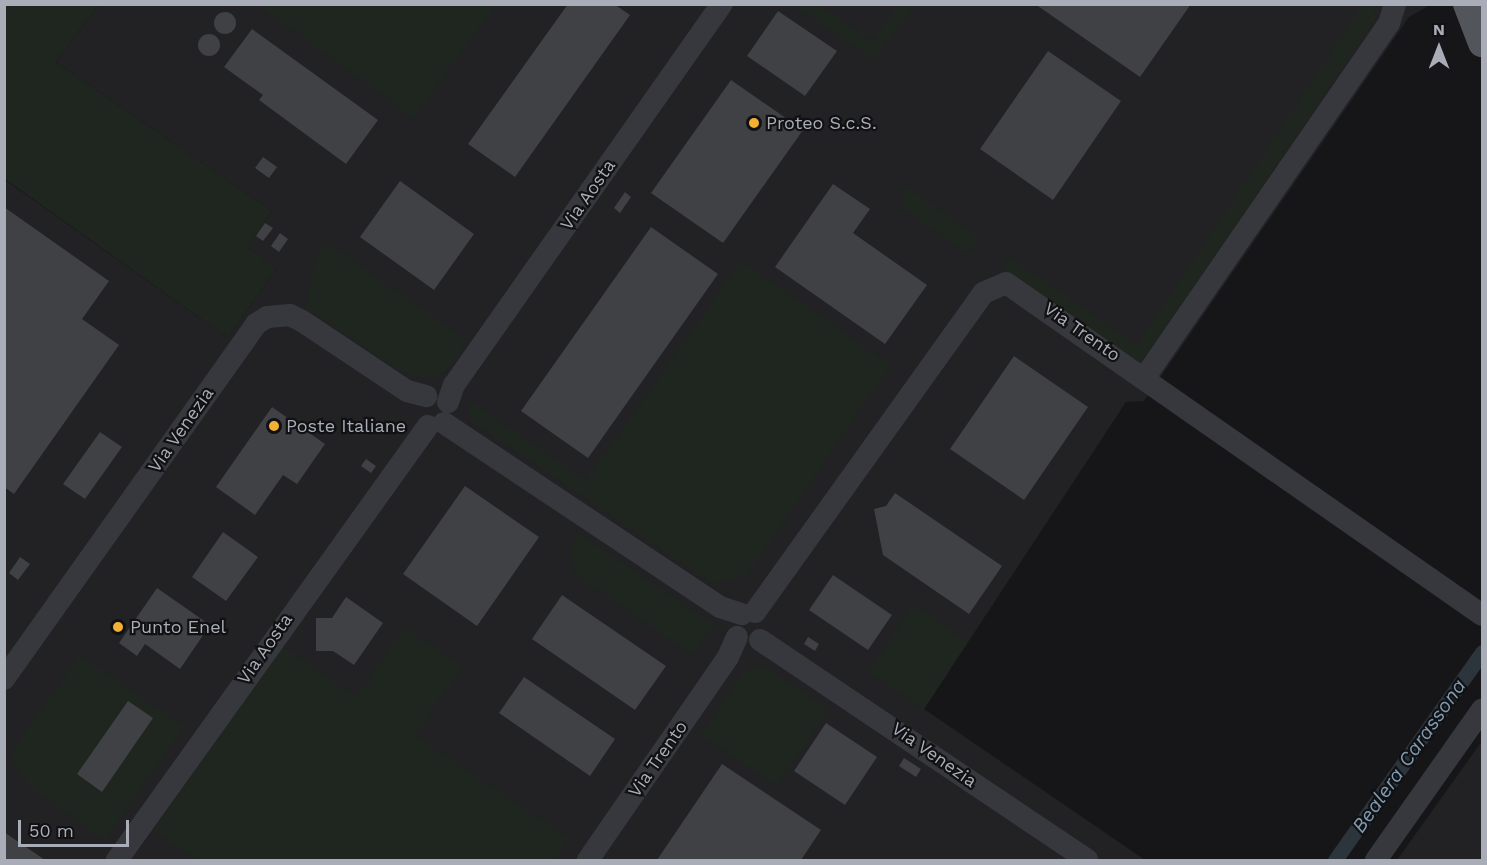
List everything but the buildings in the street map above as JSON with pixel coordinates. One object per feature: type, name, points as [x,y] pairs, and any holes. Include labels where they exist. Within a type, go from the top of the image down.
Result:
[{"type":"main road","points":[[1467,4],[1482,43]]},
{"type":"street","name":"Via Aosta","points":[[117,861],[722,4]]},
{"type":"street","points":[[1145,377],[1389,23],[1395,4]]},
{"type":"street","name":"Via Trento","points":[[588,861],[753,630],[988,288],[1016,286],[1482,615]]},
{"type":"street","name":"Via Venezia","points":[[4,679],[256,324],[267,317],[290,315],[434,411],[1087,861]]},
{"type":"street","points":[[1376,861],[1482,710]]},
{"type":"shaded area","points":[[5,4],[98,5],[56,62],[272,211],[247,247],[276,269],[228,338],[5,179]]},
{"type":"shaded area","points":[[295,4],[1430,5],[1409,17],[1144,401],[1126,402],[924,709],[1145,860],[5,860],[4,179],[228,338],[276,269],[246,247],[272,211],[56,62],[98,5],[258,5],[282,22]]},
{"type":"shaded area","points":[[258,5],[496,5],[414,118]]},
{"type":"shaded area","points":[[793,5],[819,5],[872,41],[898,5],[914,5],[874,60]]},
{"type":"shaded area","points":[[1362,5],[1373,5],[1376,19],[1140,366],[1001,269],[1009,257],[1137,345]]},
{"type":"shaded area","points":[[901,183],[980,238],[968,254],[904,209]]},
{"type":"shaded area","points":[[326,242],[468,341],[444,373],[425,378],[402,373],[306,308],[314,260]]},
{"type":"shaded area","points":[[741,261],[891,365],[747,575],[712,584],[473,422],[468,408],[470,401],[586,481]]},
{"type":"shaded area","points":[[579,534],[714,625],[694,656],[576,576],[569,554]]},
{"type":"shaded area","points":[[913,604],[968,642],[924,709],[869,673]]},
{"type":"shaded area","points":[[404,627],[462,667],[416,735],[569,839],[554,860],[197,860],[153,831],[281,645],[357,697]]},
{"type":"shaded area","points":[[80,655],[184,727],[105,840],[28,785],[10,754]]},
{"type":"shaded area","points":[[760,664],[829,709],[777,786],[701,735],[744,672]]},
{"type":"shaded area","points":[[1482,741],[1482,860],[1397,860]]},
{"type":"waterway","name":"Bealera Carassona","points":[[1335,860],[1482,652]]},
{"type":"place","name":"Proteo S.c.S.","points":[[754,123]]},
{"type":"place","name":"Poste Italiane","points":[[274,426]]},
{"type":"place","name":"Punto Enel","points":[[118,627]]}]
